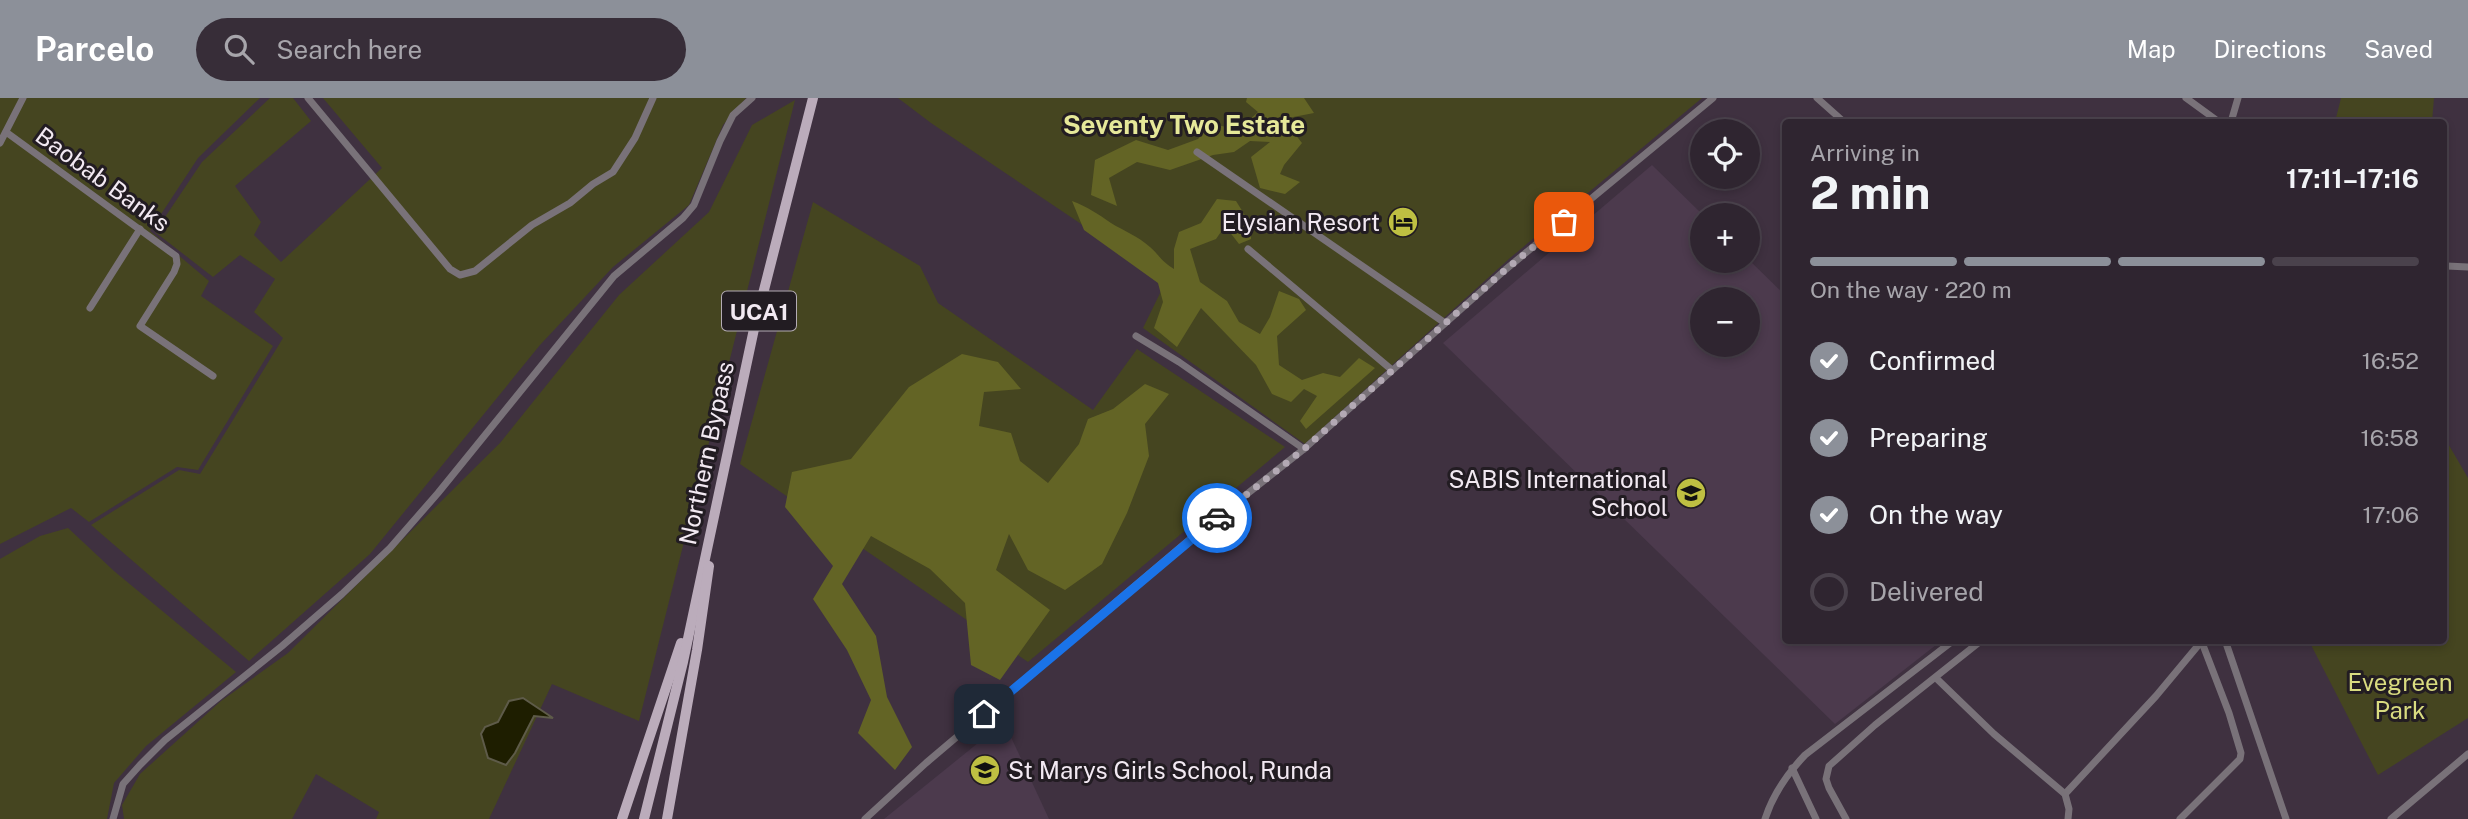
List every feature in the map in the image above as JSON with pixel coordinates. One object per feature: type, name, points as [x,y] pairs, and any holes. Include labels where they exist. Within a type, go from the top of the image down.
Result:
[{"type":"main road","name":"Northern Bypass","points":[[644,819],[693,612],[754,329],[813,98]]},
{"type":"main road","points":[[667,819],[706,595],[712,525]]},
{"type":"main road","points":[[622,819],[673,663],[693,612]]},
{"type":"street","points":[[0,143],[23,98]]},
{"type":"street","points":[[308,98],[450,269],[460,275],[475,271],[532,225],[613,172],[635,138],[653,98]]},
{"type":"street","points":[[113,819],[123,784],[164,740],[312,620],[390,548],[614,276],[683,218],[694,205],[733,116],[752,98]]},
{"type":"street","points":[[864,819],[926,763],[1195,536],[1304,449],[1505,270],[1713,98]]},
{"type":"street","points":[[1817,98],[1841,119]]},
{"type":"street","points":[[2186,98],[2215,119]]},
{"type":"street","points":[[2232,119],[2238,98]]},
{"type":"street","name":"Baobab Banks","points":[[6,132],[171,252],[178,260],[174,272],[140,326],[213,376]]},
{"type":"street","points":[[1197,152],[1444,323]]},
{"type":"street","points":[[90,308],[140,229]]},
{"type":"street","points":[[1248,249],[1392,370]]},
{"type":"street","points":[[2447,265],[2468,267]]},
{"type":"street","points":[[1136,337],[1179,362],[1304,449]]},
{"type":"street","points":[[1765,819],[1774,795],[1793,768],[1832,734],[1949,644]]},
{"type":"street","points":[[1846,819],[1826,779],[1829,766],[1875,725],[1977,644]]},
{"type":"street","points":[[2065,794],[2156,696],[2199,644]]},
{"type":"street","points":[[2180,819],[2241,756],[2229,713],[2202,644]]},
{"type":"street","points":[[2226,644],[2286,819]]},
{"type":"street","points":[[1936,678],[1994,734],[2065,794],[2069,809],[2068,819]]},
{"type":"street","points":[[2391,819],[2468,754]]},
{"type":"street","points":[[1793,768],[1816,819]]},
{"type":"shaded area","points":[[1247,98],[1304,98],[1314,113],[1283,119],[1302,143],[1280,174],[1300,182],[1285,194],[1260,188],[1251,157],[1270,142],[1250,141],[1234,152],[1213,155],[1170,170],[1137,162],[1109,178],[1117,206],[1091,195],[1095,160],[1136,140],[1168,150],[1198,139],[1210,124],[1239,129],[1258,112],[1246,102]]},
{"type":"shaded area","name":"SABIS International School","points":[[1652,165],[1691,203],[1690,273],[1760,273],[1760,271],[1782,292],[1782,644],[1937,644],[1835,724],[1443,343]]},
{"type":"shaded area","points":[[1217,199],[1236,201],[1251,225],[1251,239],[1239,244],[1225,226],[1216,239],[1190,249],[1200,282],[1227,301],[1239,322],[1260,334],[1270,317],[1279,291],[1299,299],[1306,310],[1277,336],[1279,365],[1302,380],[1323,373],[1340,377],[1359,358],[1375,368],[1306,429],[1300,421],[1317,396],[1304,389],[1291,402],[1272,394],[1256,365],[1201,308],[1177,347],[1154,328],[1163,302],[1158,283],[1084,230],[1072,201],[1141,240],[1174,269],[1174,249],[1179,232],[1201,223]]},
{"type":"shaded area","points":[[962,354],[998,362],[1021,389],[984,392],[979,426],[1011,433],[1020,461],[1048,483],[1079,444],[1088,419],[1113,409],[1145,384],[1169,394],[1145,424],[1149,456],[1127,513],[1102,564],[1065,590],[1028,570],[1009,534],[996,570],[1050,610],[1000,680],[971,665],[965,603],[930,569],[871,536],[842,584],[876,636],[887,697],[912,747],[895,770],[858,733],[871,700],[847,650],[813,599],[833,566],[785,507],[792,472],[851,459],[909,387]]},
{"type":"shaded area","points":[[523,698],[553,718],[534,716],[506,765],[488,758],[481,734],[485,727],[498,722],[509,701]]},
{"type":"shaded area","name":"St Marys Girls School, Runda","points":[[1004,722],[1049,819],[884,819]]},
{"type":"green space","points":[[0,98],[260,98],[198,158],[150,231],[209,281],[201,296],[273,346],[198,470],[177,467],[89,522],[71,508],[0,544]]},
{"type":"green space","points":[[270,98],[293,98],[311,121],[235,186],[261,222],[254,235],[281,262],[382,168],[323,98],[746,98],[723,125],[689,205],[613,267],[540,345],[370,554],[249,661],[91,525],[179,470],[200,474],[283,338],[254,312],[275,279],[240,255],[213,277],[155,232],[202,162]]},
{"type":"green space","points":[[898,98],[1702,98],[1510,258],[1305,444],[1143,328],[1166,281]]},
{"type":"green space","points":[[2341,98],[2434,98],[2432,119],[2336,119]]},
{"type":"green space","points":[[795,100],[639,721],[552,684],[489,819],[376,819],[379,812],[316,774],[292,819],[124,819],[122,805],[140,774],[221,701],[288,653],[500,443],[619,295],[709,212],[752,125]]},
{"type":"green space","points":[[813,202],[920,266],[938,303],[1093,410],[1137,349],[1285,447],[1028,662],[740,464]]},
{"type":"green space","name":"Evegreen Park","points":[[2447,442],[2468,478],[2468,718],[2378,775],[2311,644],[2447,644]]},
{"type":"green space","points":[[68,528],[114,571],[236,672],[146,746],[114,783],[107,819],[0,819],[0,559],[40,536]]},
{"type":"way so far","points":[[1217,518],[1304,449],[1444,323],[1564,222]]},
{"type":"place","name":"Elysian Resort","points":[[1403,222]]},
{"type":"place","name":"SABIS International School","points":[[1691,493]]},
{"type":"place","name":"St Marys Girls School, Runda","points":[[985,770]]},
{"type":"district","name":"Seventy Two Estate","points":[[1184,124]]},
{"type":"route","points":[[984,714],[1217,518]]}]
